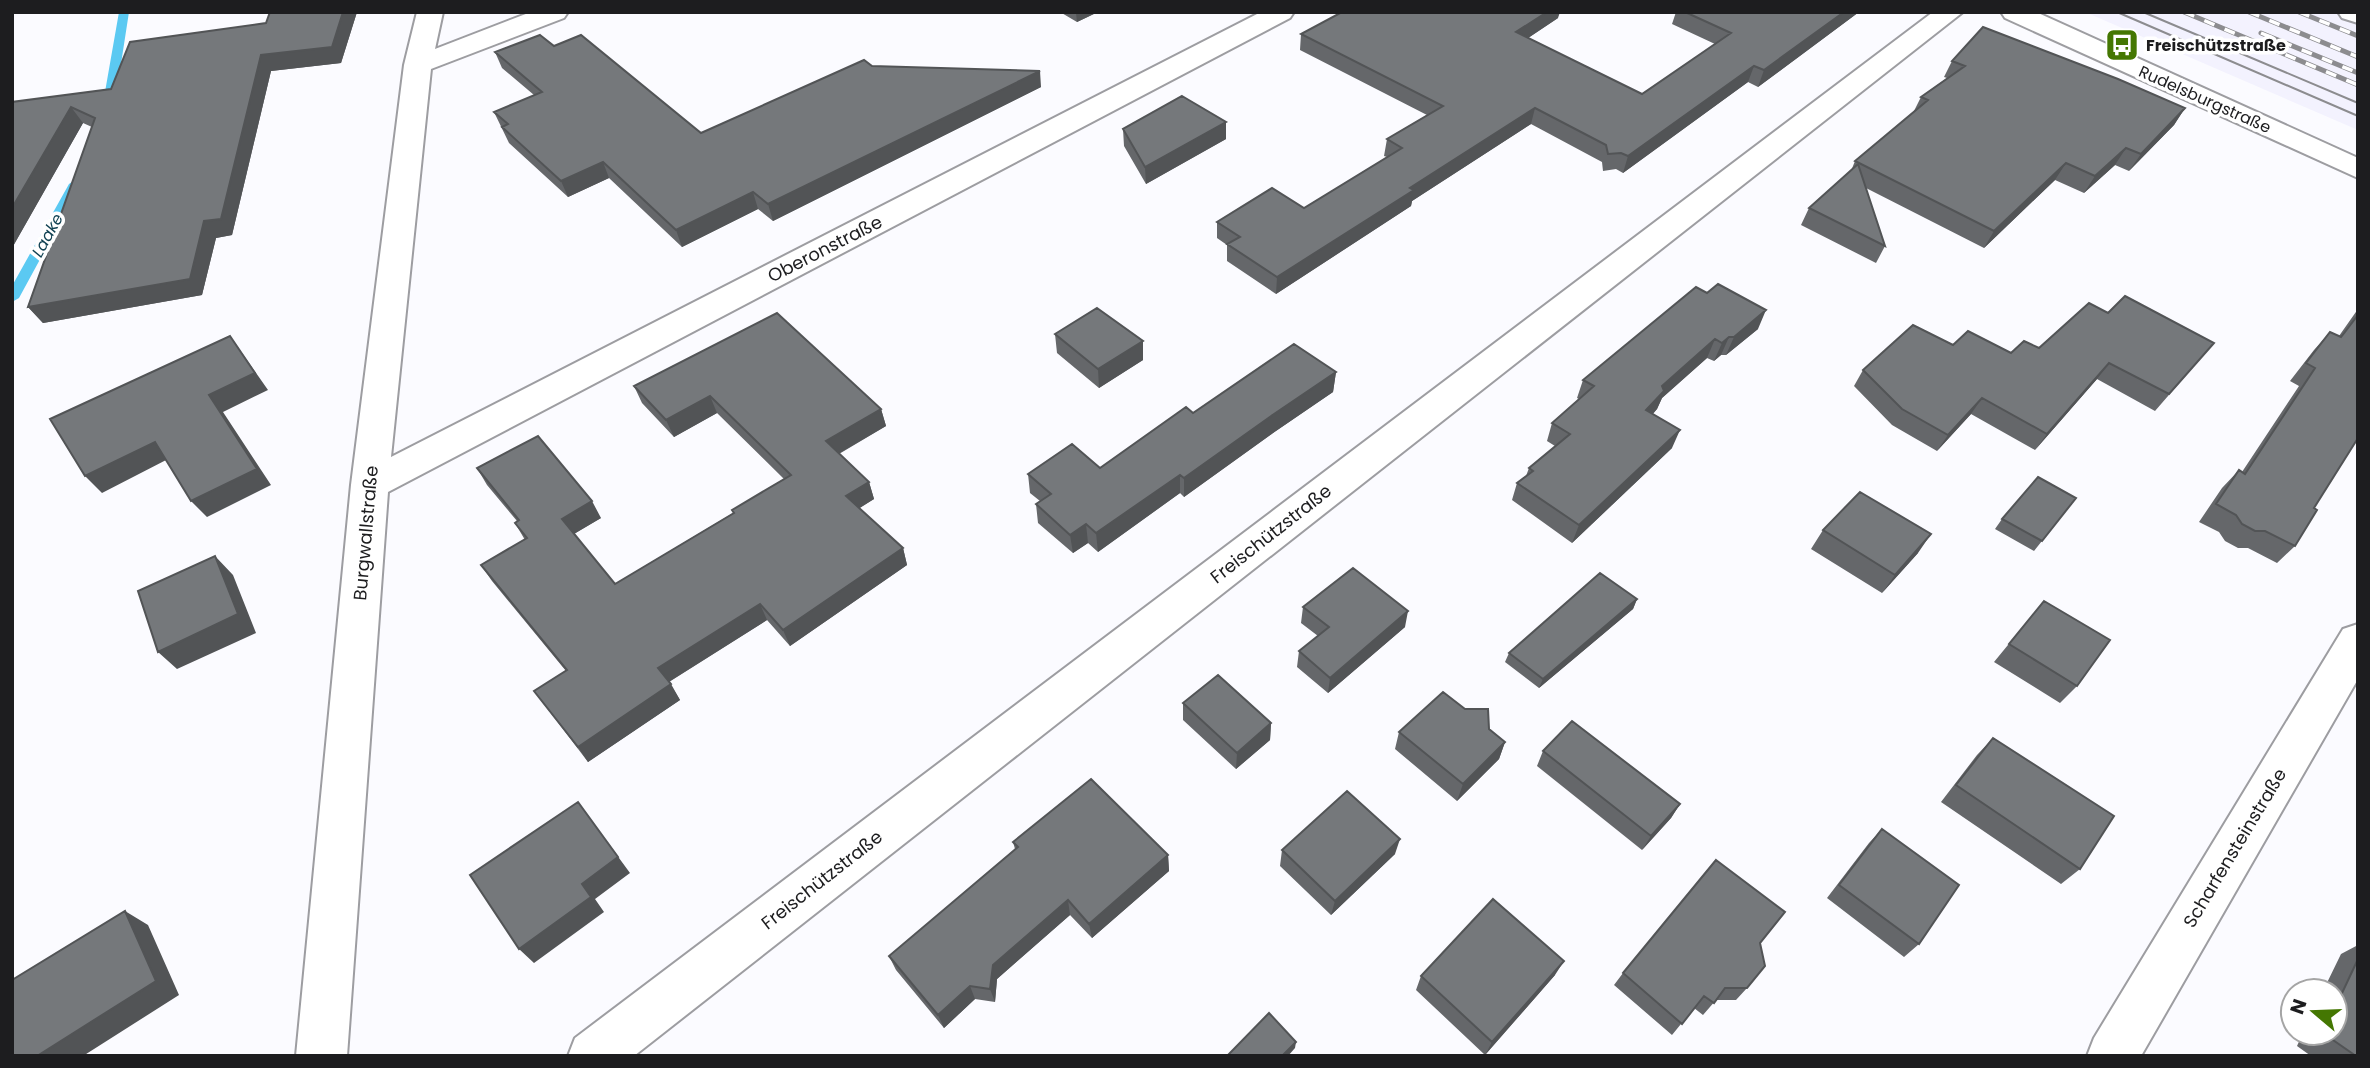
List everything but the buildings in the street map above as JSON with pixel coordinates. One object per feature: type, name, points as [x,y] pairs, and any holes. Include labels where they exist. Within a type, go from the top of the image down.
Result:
[{"type":"street","name":"Burgwallstraße","points":[[321,1056],[370,485],[418,65],[430,12]]},
{"type":"street","points":[[418,65],[555,12]]},
{"type":"street","name":"Oberonstraße","points":[[370,485],[1281,12]]},
{"type":"street","name":"Freischützstraße","points":[[593,1056],[1950,12]]},
{"type":"street","name":"Rudelsburgstraße","points":[[2014,12],[2358,169]]},
{"type":"street","points":[[2351,12],[2358,15]]},
{"type":"street","name":"Scharfensteinstraße","points":[[2112,1056],[2358,641]]},
{"type":"shaded area","points":[[2085,12],[2335,12],[2358,21],[2358,130]]},
{"type":"waterway","name":"Laake","points":[[108,109],[124,12]]},
{"type":"waterway","name":"Laake","points":[[12,298],[75,184]]},
{"type":"tram line","points":[[2117,12],[2358,116]]},
{"type":"tram line","points":[[2143,12],[2358,103]]},
{"type":"railway","points":[[2184,12],[2358,85]]},
{"type":"railway","points":[[2249,12],[2358,57]]},
{"type":"railway","points":[[2299,12],[2358,36]]},
{"type":"railway","points":[[2261,33],[2358,73]]},
{"type":"place","name":"Freischützstraße","points":[[2122,45]]}]
